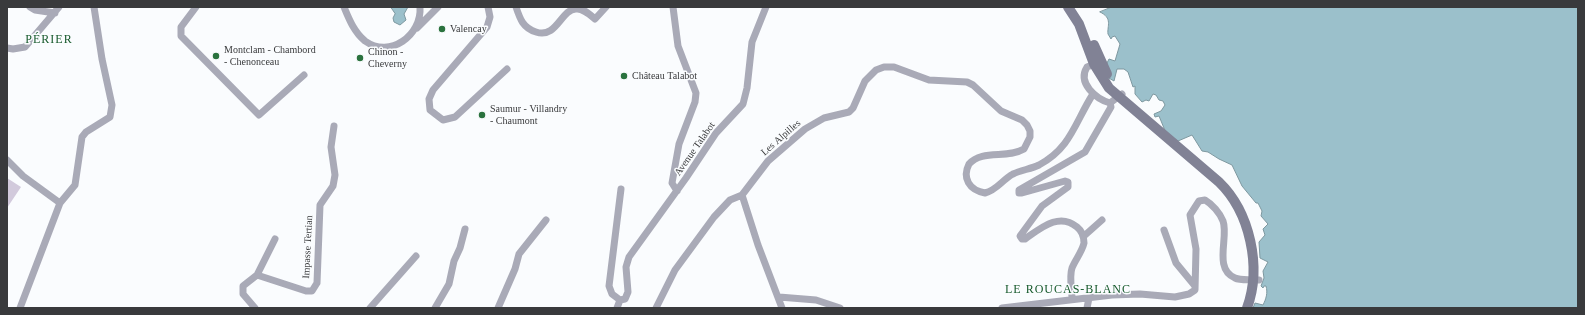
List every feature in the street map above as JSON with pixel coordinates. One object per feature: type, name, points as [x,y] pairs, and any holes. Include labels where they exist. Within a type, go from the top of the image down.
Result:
[{"type":"main road","points":[[1068,7],[1082,30],[1109,88],[1117,98],[1226,190],[1243,218],[1252,256],[1258,293],[1253,308]]},
{"type":"main road","points":[[1076,7],[1084,22],[1098,62],[1113,82],[1117,98]]},
{"type":"main road","points":[[1247,308],[1257,280]]},
{"type":"street","points":[[30,7],[35,10],[57,10]]},
{"type":"street","points":[[20,308],[60,203],[75,185],[82,137],[86,132],[110,117],[112,112],[112,99],[101,52],[94,7]]},
{"type":"street","points":[[196,7],[181,27],[181,36],[260,116],[304,75]]},
{"type":"street","points":[[344,7],[353,27],[365,41],[372,44],[394,46],[402,42],[438,7]]},
{"type":"street","points":[[415,30],[418,24],[420,7]]},
{"type":"street","points":[[488,7],[490,17],[487,27],[434,90],[429,100],[430,110],[443,120],[455,117],[507,69]]},
{"type":"street","points":[[516,7],[522,23],[529,30],[538,33],[551,31],[569,11],[575,8],[584,11],[595,19],[606,7]]},
{"type":"street","name":"Avenue Talabot","points":[[673,7],[678,46],[696,93],[695,102],[678,144],[675,172],[672,183],[677,191],[716,133],[743,104],[748,88],[752,42],[766,7]]},
{"type":"street","points":[[7,48],[13,50],[25,47],[57,10]]},
{"type":"street","points":[[1072,299],[1071,271],[1083,246],[1084,236],[1080,229],[1071,222],[1060,220],[1054,221],[1025,239],[1020,238],[1021,234],[1042,206],[1068,187],[1069,184],[1065,181],[1022,194],[1018,191],[1020,187],[1044,176],[1085,152],[1117,98],[1092,94],[1088,89],[1084,74],[1086,68],[1098,62]]},
{"type":"street","name":"Les Alpilles","points":[[656,308],[675,270],[714,217],[730,200],[742,195],[768,161],[805,128],[824,118],[849,112],[853,108],[868,78],[876,70],[884,67],[894,67],[928,80],[967,82],[978,89],[1001,111],[1022,120],[1027,125],[1030,131],[1030,137],[1029,143],[1024,149],[1013,154],[979,156],[968,164],[966,177],[968,183],[972,188],[985,193],[991,192],[1013,174],[1038,166],[1061,150],[1069,140],[1092,94]]},
{"type":"street","name":"Impasse Tertian","points":[[257,275],[306,291],[312,291],[315,288],[317,283],[320,205],[333,186],[335,175],[331,147],[334,126]]},
{"type":"street","points":[[7,160],[23,176],[60,203]]},
{"type":"street","points":[[675,172],[680,179],[682,180],[686,178]]},
{"type":"street","points":[[620,300],[612,294],[609,286],[621,189]]},
{"type":"street","points":[[620,300],[625,299],[628,292],[626,267],[629,257],[677,191]]},
{"type":"street","points":[[742,195],[758,245],[782,308]]},
{"type":"street","points":[[1002,308],[1072,299],[1140,294],[1175,297],[1193,293],[1196,290],[1196,248],[1190,215],[1199,201],[1205,200],[1211,204],[1224,222],[1224,263],[1228,274],[1237,279],[1257,280]]},
{"type":"street","points":[[498,308],[515,269],[518,254],[546,220]]},
{"type":"street","points":[[1084,236],[1102,220]]},
{"type":"street","points":[[435,308],[448,284],[465,229]]},
{"type":"street","points":[[1164,230],[1176,263],[1196,286]]},
{"type":"street","points":[[255,308],[243,294],[242,289],[243,286],[257,275],[275,239]]},
{"type":"street","points":[[370,308],[416,256]]},
{"type":"street","points":[[778,297],[816,300],[840,308]]},
{"type":"street","points":[[1087,308],[1089,298]]},
{"type":"street","points":[[617,308],[620,300]]},
{"type":"shaded area","points":[[7,178],[21,187],[7,208]]},
{"type":"water","points":[[391,7],[408,7],[404,14],[406,20],[400,25],[394,22],[393,18],[395,14]]},
{"type":"water","points":[[1112,7],[1578,7],[1578,308],[1253,308],[1255,303],[1263,305],[1267,294],[1266,286],[1263,288],[1261,286],[1264,278],[1263,271],[1268,262],[1260,258],[1259,242],[1265,235],[1263,229],[1268,224],[1261,216],[1262,211],[1258,203],[1256,203],[1242,186],[1232,165],[1208,152],[1202,151],[1192,135],[1178,141],[1166,133],[1159,116],[1155,117],[1154,114],[1161,111],[1165,105],[1163,101],[1159,100],[1156,95],[1153,94],[1149,101],[1146,100],[1142,102],[1135,94],[1135,86],[1133,87],[1128,72],[1124,69],[1117,69],[1114,81],[1107,77],[1107,63],[1109,59],[1115,61],[1120,44],[1115,36],[1111,39],[1108,34],[1108,19],[1100,12]]},
{"type":"place","name":"Valencay","points":[[442,29]]},
{"type":"place","name":"Montclam - Chambord - Chenonceau","points":[[216,56]]},
{"type":"place","name":"Chinon - Cheverny","points":[[360,58]]},
{"type":"place","name":"Château Talabot","points":[[624,76]]},
{"type":"place","name":"Saumur - Villandry - Chaumont","points":[[482,115]]},
{"type":"district","name":"PÉRIER","points":[[49,40]]},
{"type":"district","name":"LE ROUCAS-BLANC","points":[[1068,290]]}]
